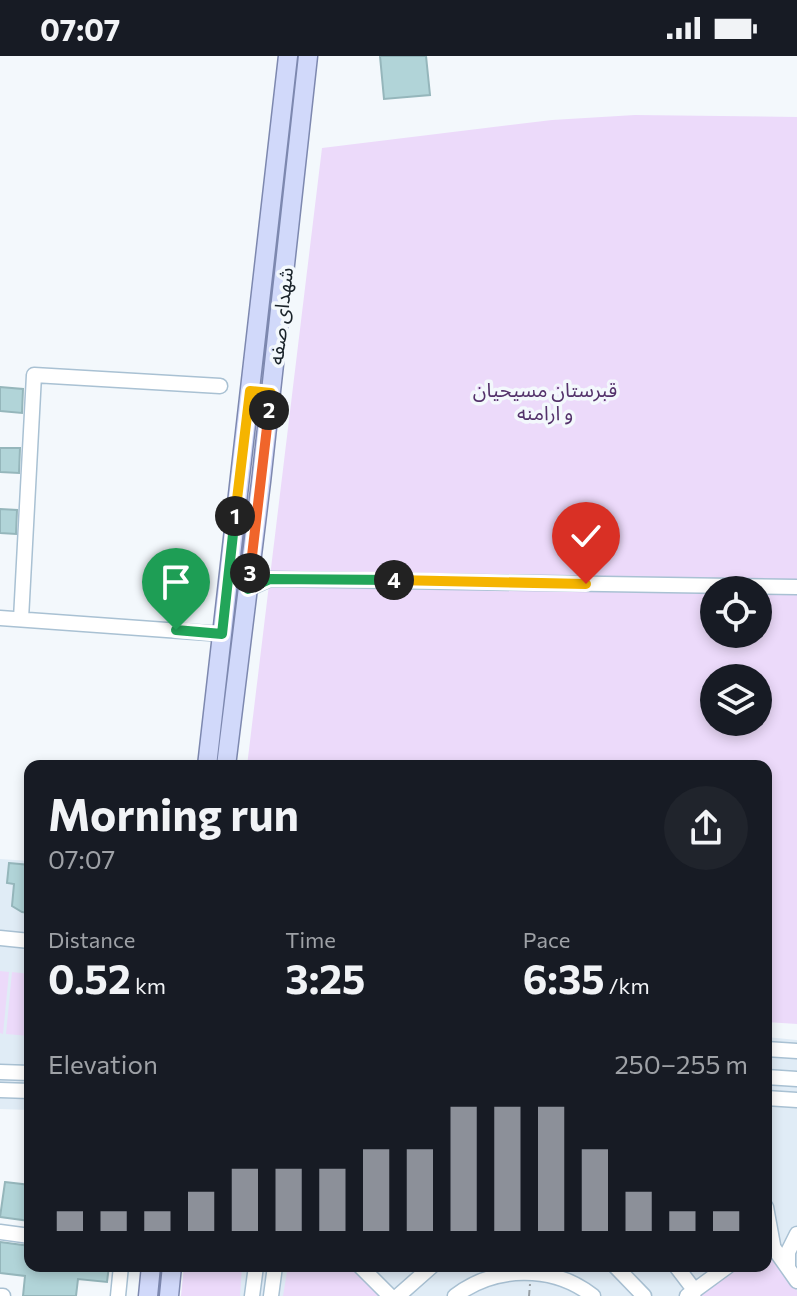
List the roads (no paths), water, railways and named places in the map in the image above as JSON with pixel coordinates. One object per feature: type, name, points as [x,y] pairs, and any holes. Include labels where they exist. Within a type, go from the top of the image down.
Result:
[{"type":"main road","name":"شهدای صفه","points":[[208,760],[288,56]]},
{"type":"main road","name":"شهدای صفه","points":[[227,760],[308,56]]},
{"type":"main road","points":[[250,391],[271,393]]},
{"type":"main road","points":[[148,1296],[150,1272]]},
{"type":"main road","points":[[169,1296],[171,1272]]},
{"type":"lane","points":[[21,619],[34,375],[220,386]]},
{"type":"lane","points":[[252,555],[270,571],[285,572],[797,580]]},
{"type":"lane","points":[[248,589],[270,579],[797,587]]},
{"type":"lane","points":[[0,618],[222,634]]},
{"type":"lane","points":[[0,938],[24,940]]},
{"type":"lane","points":[[772,1049],[797,1051]]},
{"type":"lane","points":[[0,1072],[24,1073]]},
{"type":"lane","points":[[772,1077],[797,1079]]},
{"type":"lane","points":[[0,1090],[24,1091]]},
{"type":"lane","points":[[772,1098],[797,1100]]},
{"type":"lane","points":[[0,1232],[24,1235]]},
{"type":"lane","points":[[788,1267],[788,1252],[797,1234]]},
{"type":"lane","points":[[772,1248],[797,1281]]},
{"type":"lane","points":[[118,1296],[120,1272]]},
{"type":"lane","points":[[252,1296],[255,1272]]},
{"type":"lane","points":[[271,1296],[274,1272]]},
{"type":"lane","points":[[368,1272],[390,1296]]},
{"type":"lane","points":[[398,1296],[425,1272]]},
{"type":"lane","points":[[455,1296],[471,1284],[493,1275],[512,1272]]},
{"type":"lane","points":[[540,1272],[593,1296]]},
{"type":"lane","points":[[621,1272],[644,1296]]},
{"type":"lane","points":[[679,1272],[691,1293],[720,1272]]},
{"type":"park label","name":"قبرستان مسیحیان و ارامنه","points":[[545,400]]}]
